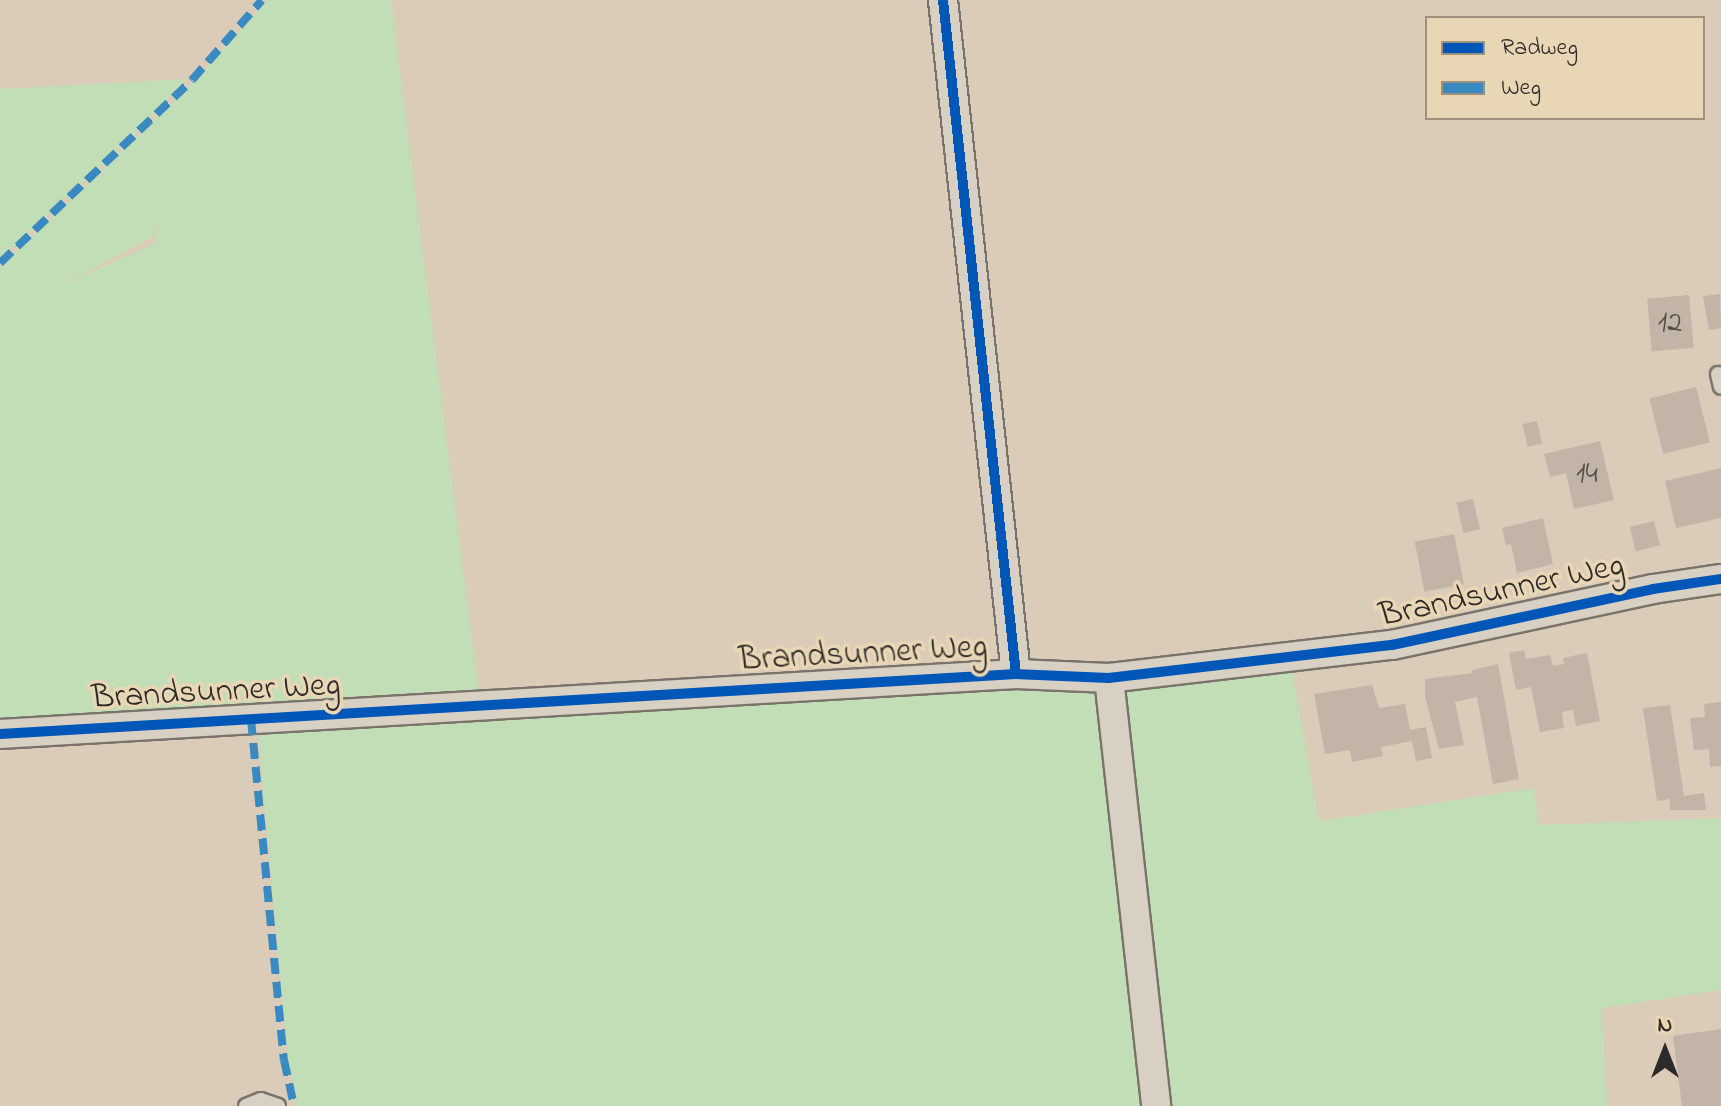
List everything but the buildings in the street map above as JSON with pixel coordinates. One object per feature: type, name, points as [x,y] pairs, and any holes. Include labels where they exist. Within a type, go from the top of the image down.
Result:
[{"type":"street","points":[[943,0],[1016,674]]},
{"type":"street","name":"Brandsunner Weg","points":[[0,734],[1016,674],[1109,678],[1392,645],[1653,589],[1721,579]]},
{"type":"street","points":[[1109,678],[1156,1106]]},
{"type":"lane","points":[[246,1106],[261,1100],[278,1106]]},
{"type":"green space","points":[[267,0],[391,0],[480,702],[0,731],[0,267],[193,83]],"holes":[[[155,214],[156,243],[63,285],[154,236]]]},
{"type":"green space","points":[[187,79],[130,139],[0,259],[0,89]]},
{"type":"green space","points":[[1291,664],[1319,821],[1534,788],[1539,825],[1721,818],[1721,990],[1602,1008],[1607,1106],[1170,1106],[1121,706],[1126,692],[1144,681]]},
{"type":"green space","points":[[1014,682],[1093,688],[1106,709],[1151,1106],[297,1106],[288,1059],[257,722]]},
{"type":"marked path","points":[[0,263],[192,80],[262,0]]},
{"type":"marked path","points":[[251,719],[284,1060],[294,1106]]},
{"type":"cycle path","points":[[943,0],[1016,674]]},
{"type":"cycle path","points":[[0,734],[1016,674],[1109,678],[1392,645],[1653,589],[1721,579]]}]
